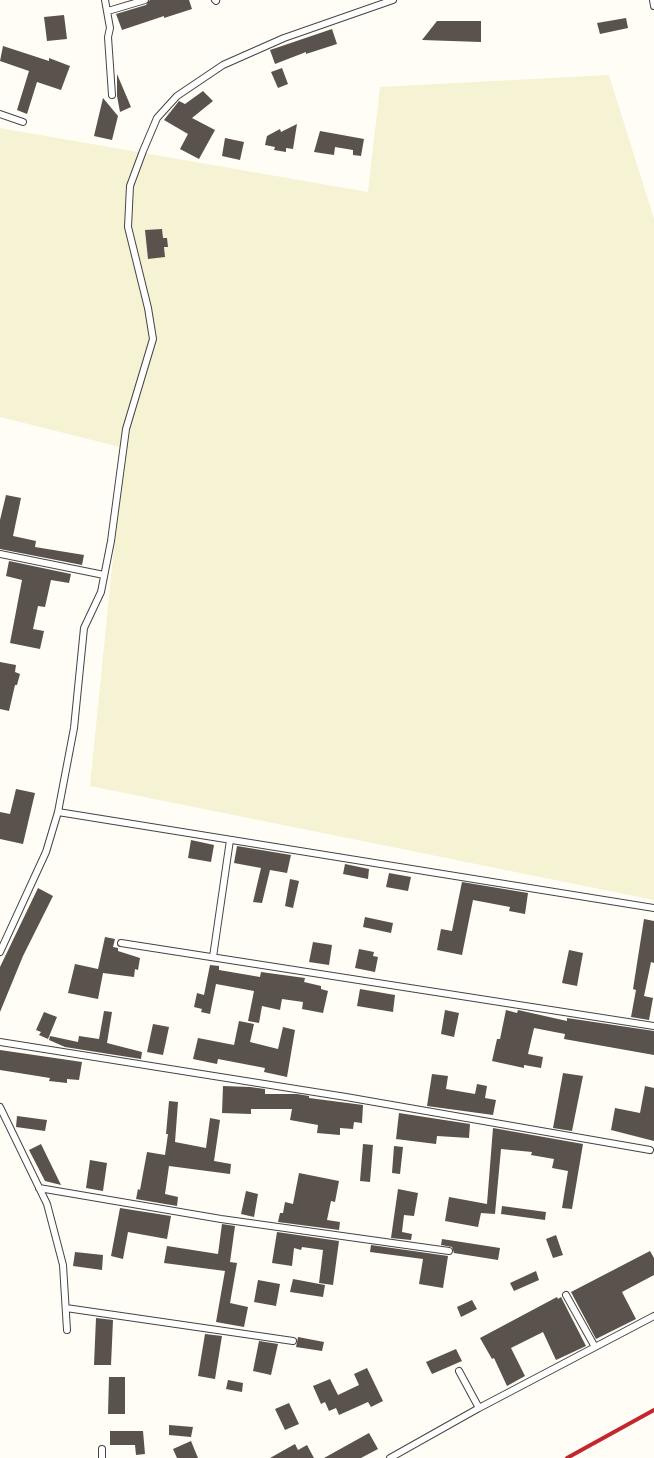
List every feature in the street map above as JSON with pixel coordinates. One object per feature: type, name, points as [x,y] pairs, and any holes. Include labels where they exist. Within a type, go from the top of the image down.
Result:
[{"type":"lane","points":[[105,0],[110,28],[108,37],[112,95]]},
{"type":"lane","points":[[108,11],[145,0]]},
{"type":"lane","points":[[0,952],[46,852],[58,812],[74,728],[84,628],[101,592],[111,541],[126,429],[153,339],[148,308],[128,227],[130,186],[157,118],[177,96],[223,65],[284,38],[393,0]]},
{"type":"lane","points":[[652,0],[654,6]]},
{"type":"lane","points":[[0,114],[23,122]]},
{"type":"lane","points":[[0,554],[104,575]]},
{"type":"lane","points":[[58,812],[654,908]]},
{"type":"lane","points":[[213,957],[230,840]]},
{"type":"lane","points":[[121,943],[654,1026]]},
{"type":"lane","points":[[0,1042],[369,1101],[650,1150]]},
{"type":"lane","points":[[0,1107],[46,1204],[63,1265],[67,1330]]},
{"type":"lane","points":[[39,1188],[221,1219],[449,1251]]},
{"type":"lane","points":[[566,1295],[595,1347]]},
{"type":"lane","points":[[66,1308],[293,1341]]},
{"type":"lane","points":[[390,1458],[479,1408],[654,1316]]},
{"type":"lane","points":[[459,1371],[479,1408]]},
{"type":"lane","points":[[102,1449],[102,1458]]},
{"type":"shaded area","points":[[609,75],[654,219],[654,900],[90,786],[124,448],[0,417],[0,128],[368,192],[380,87]]},
{"type":"building","points":[[150,0],[189,0],[192,9],[122,30],[116,14],[146,5]]},
{"type":"building","points":[[64,15],[67,39],[47,41],[44,17]]},
{"type":"building","points":[[626,18],[628,28],[600,34],[597,23]]},
{"type":"building","points":[[437,21],[481,21],[481,42],[422,40]]},
{"type":"building","points":[[332,29],[337,44],[306,54],[306,52],[275,64],[270,50]]},
{"type":"building","points":[[3,46],[70,66],[61,90],[37,82],[27,114],[17,110],[29,71],[0,61]]},
{"type":"building","points":[[282,68],[288,84],[278,88],[271,72]]},
{"type":"building","points":[[117,74],[131,107],[120,112],[117,96]]},
{"type":"building","points":[[203,91],[213,101],[192,118],[215,130],[199,159],[180,149],[188,134],[164,120],[179,101],[185,104]]},
{"type":"building","points":[[103,98],[118,116],[112,140],[94,136]]},
{"type":"building","points":[[297,124],[293,149],[286,148],[286,152],[274,150],[275,147],[265,145],[267,136]]},
{"type":"building","points":[[320,131],[364,139],[361,156],[353,155],[353,150],[335,147],[334,155],[314,152]]},
{"type":"building","points":[[225,138],[244,142],[240,160],[222,156]]},
{"type":"building","points":[[162,229],[163,238],[167,238],[168,247],[164,247],[165,257],[148,259],[145,230]]},
{"type":"building","points":[[6,495],[21,498],[13,536],[36,541],[35,547],[84,555],[82,565],[0,549],[0,520]]},
{"type":"building","points":[[9,561],[71,574],[69,583],[51,580],[45,607],[38,606],[33,629],[44,631],[40,649],[10,643],[22,580],[6,576]]},
{"type":"building","points":[[0,662],[16,665],[15,672],[20,674],[9,711],[0,709]]},
{"type":"building","points":[[16,789],[35,793],[23,844],[0,839],[0,812],[10,814]]},
{"type":"building","points":[[191,840],[214,845],[211,862],[188,858]]},
{"type":"building","points":[[237,846],[291,855],[287,873],[270,870],[262,903],[253,902],[261,868],[234,863]]},
{"type":"building","points":[[345,864],[369,869],[368,879],[343,874]]},
{"type":"building","points":[[389,873],[411,877],[408,891],[386,887]]},
{"type":"building","points":[[290,879],[299,881],[293,908],[285,906]]},
{"type":"building","points":[[462,882],[528,893],[525,914],[509,911],[510,907],[473,900],[462,955],[437,950],[441,929],[452,931]]},
{"type":"building","points":[[38,888],[53,896],[23,956],[0,1012],[0,967]]},
{"type":"building","points":[[365,917],[393,923],[391,933],[363,927]]},
{"type":"building","points":[[644,919],[654,921],[654,963],[651,962],[644,996],[653,998],[649,1020],[631,1017]]},
{"type":"building","points":[[105,937],[115,939],[113,947],[118,948],[118,951],[140,958],[134,977],[103,973],[98,999],[68,993],[75,964],[98,969]]},
{"type":"building","points":[[313,942],[332,945],[329,965],[309,962]]},
{"type":"building","points":[[359,949],[374,952],[373,956],[378,957],[375,972],[355,968]]},
{"type":"building","points":[[569,950],[583,953],[577,986],[562,983]]},
{"type":"building","points":[[210,965],[219,966],[219,970],[260,977],[261,972],[305,978],[304,982],[321,986],[321,989],[328,991],[323,1013],[302,1009],[303,1002],[282,999],[280,1010],[262,1006],[259,1023],[248,1021],[254,991],[216,984],[210,1014],[201,1012],[202,1009],[194,1007],[197,993],[204,995]]},
{"type":"building","points":[[360,989],[395,995],[393,1012],[357,1006]]},
{"type":"building","points":[[445,1010],[459,1013],[454,1037],[441,1034]]},
{"type":"building","points":[[506,1010],[517,1013],[518,1010],[567,1021],[567,1018],[654,1031],[654,1055],[564,1039],[565,1034],[534,1028],[528,1054],[543,1057],[541,1068],[524,1065],[524,1068],[492,1061],[497,1039],[500,1039]]},
{"type":"building","points":[[104,1011],[112,1012],[107,1043],[142,1052],[141,1059],[65,1047],[49,1040],[50,1036],[78,1042],[79,1036],[99,1039]]},
{"type":"building","points":[[44,1012],[57,1017],[48,1039],[39,1035],[41,1032],[36,1030]]},
{"type":"building","points":[[239,1021],[254,1024],[250,1042],[278,1049],[283,1027],[295,1030],[287,1077],[264,1072],[265,1068],[218,1059],[217,1064],[193,1059],[198,1038],[234,1045]]},
{"type":"building","points":[[153,1024],[169,1027],[163,1055],[147,1052]]},
{"type":"building","points":[[0,1050],[82,1062],[79,1080],[67,1079],[67,1083],[49,1081],[50,1078],[0,1070]]},
{"type":"building","points":[[563,1073],[583,1076],[572,1131],[553,1128]]},
{"type":"building","points":[[432,1074],[448,1076],[446,1089],[475,1094],[477,1084],[487,1086],[485,1098],[496,1100],[493,1115],[427,1106]]},
{"type":"building","points":[[223,1086],[265,1089],[265,1094],[297,1094],[309,1096],[309,1098],[363,1105],[362,1123],[354,1122],[353,1129],[340,1128],[340,1135],[317,1133],[318,1125],[290,1120],[292,1109],[251,1109],[251,1114],[222,1113]]},
{"type":"building","points":[[645,1086],[654,1088],[654,1141],[611,1130],[615,1108],[640,1113]]},
{"type":"building","points":[[169,1101],[178,1102],[175,1142],[206,1148],[210,1118],[220,1120],[214,1161],[231,1164],[230,1174],[169,1166],[165,1194],[178,1197],[177,1206],[136,1199],[138,1189],[140,1190],[147,1152],[165,1155]]},
{"type":"building","points":[[399,1113],[470,1124],[469,1138],[437,1136],[436,1144],[396,1139]]},
{"type":"building","points":[[17,1116],[47,1120],[45,1131],[16,1127]]},
{"type":"building","points":[[493,1128],[583,1144],[572,1209],[562,1208],[568,1171],[552,1168],[554,1159],[531,1155],[532,1152],[501,1149],[495,1214],[481,1213],[478,1227],[445,1221],[449,1197],[487,1204]]},
{"type":"building","points":[[41,1144],[61,1185],[45,1181],[29,1150]]},
{"type":"building","points":[[363,1144],[373,1145],[370,1182],[360,1181]]},
{"type":"building","points":[[394,1146],[403,1147],[400,1174],[392,1173]]},
{"type":"building","points":[[90,1160],[107,1163],[103,1191],[86,1188]]},
{"type":"building","points":[[299,1173],[339,1181],[335,1202],[331,1201],[327,1220],[340,1222],[339,1230],[278,1222],[285,1202],[293,1204]]},
{"type":"building","points":[[398,1189],[418,1193],[414,1216],[404,1215],[402,1232],[412,1234],[411,1240],[391,1238]]},
{"type":"building","points":[[246,1191],[258,1194],[254,1217],[241,1214]]},
{"type":"building","points":[[502,1206],[546,1212],[545,1220],[501,1214]]},
{"type":"building","points":[[120,1208],[171,1216],[167,1239],[128,1232],[123,1259],[111,1256]]},
{"type":"building","points":[[222,1224],[235,1226],[230,1262],[237,1263],[230,1303],[248,1307],[244,1327],[216,1322],[225,1271],[164,1263],[167,1246],[218,1254]]},
{"type":"building","points":[[277,1232],[339,1241],[333,1285],[319,1283],[323,1250],[294,1248],[292,1266],[272,1263]]},
{"type":"building","points":[[556,1235],[563,1255],[553,1258],[546,1239]]},
{"type":"building","points":[[442,1239],[500,1248],[498,1260],[454,1253],[452,1247],[441,1245]]},
{"type":"building","points":[[371,1245],[448,1256],[443,1288],[419,1284],[423,1259],[370,1252]]},
{"type":"building","points":[[650,1251],[654,1258],[654,1275],[622,1292],[636,1319],[596,1339],[571,1292]]},
{"type":"building","points":[[75,1252],[103,1255],[102,1270],[73,1266]]},
{"type":"building","points":[[536,1271],[539,1280],[514,1291],[510,1283]]},
{"type":"building","points":[[293,1279],[325,1285],[323,1297],[290,1292]]},
{"type":"building","points":[[258,1280],[280,1284],[276,1306],[254,1302]]},
{"type":"building","points":[[557,1297],[558,1299],[561,1297],[586,1346],[556,1360],[543,1332],[511,1348],[525,1376],[507,1386],[494,1358],[492,1359],[480,1338]]},
{"type":"building","points":[[472,1300],[477,1309],[461,1317],[457,1307]]},
{"type":"building","points":[[96,1318],[113,1320],[111,1365],[94,1365]]},
{"type":"building","points":[[205,1334],[222,1336],[215,1379],[198,1376]]},
{"type":"building","points":[[298,1337],[324,1342],[322,1351],[296,1347]]},
{"type":"building","points":[[259,1341],[278,1344],[271,1375],[253,1371]]},
{"type":"building","points":[[456,1349],[462,1361],[432,1374],[426,1362]]},
{"type":"building","points":[[367,1368],[383,1401],[371,1407],[368,1402],[339,1415],[336,1408],[329,1411],[325,1402],[321,1404],[313,1386],[330,1379],[338,1395],[359,1385],[354,1374]]},
{"type":"building","points":[[109,1377],[125,1377],[125,1414],[108,1414]]},
{"type":"building","points":[[228,1380],[243,1383],[242,1392],[226,1389]]},
{"type":"building","points":[[289,1403],[299,1424],[285,1430],[275,1409]]},
{"type":"building","points":[[169,1425],[193,1427],[191,1437],[169,1435]]},
{"type":"building","points":[[110,1431],[143,1431],[145,1454],[136,1455],[135,1445],[110,1445]]},
{"type":"building","points":[[369,1433],[378,1449],[361,1458],[324,1458]]},
{"type":"building","points":[[191,1441],[198,1458],[177,1458],[173,1449]]},
{"type":"building","points":[[295,1444],[298,1450],[307,1445],[314,1458],[270,1458]]},
{"type":"railway","points":[[567,1458],[654,1410]]}]
